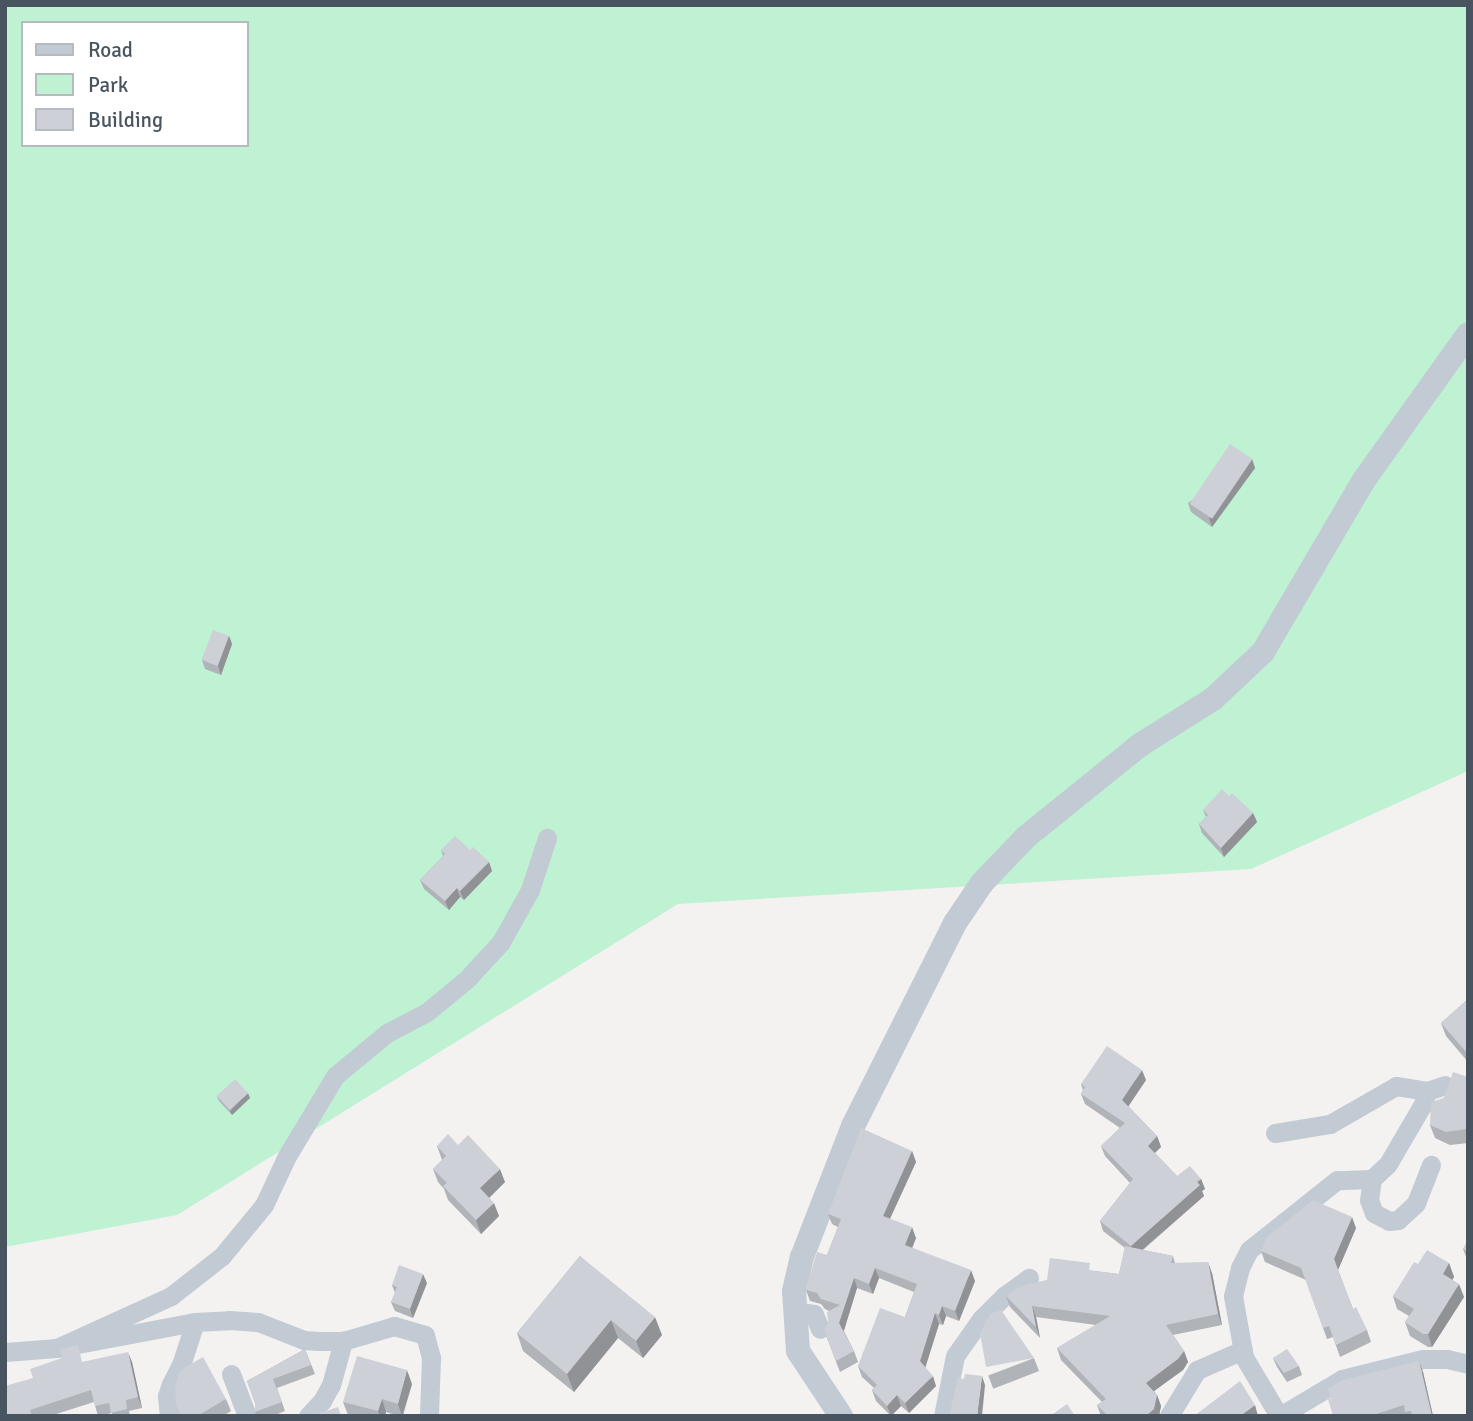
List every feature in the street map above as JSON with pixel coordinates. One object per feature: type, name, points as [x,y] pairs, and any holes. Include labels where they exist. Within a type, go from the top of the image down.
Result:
[{"type":"street","points":[[841,1416],[798,1351],[793,1311],[794,1291],[802,1257],[853,1126],[944,945],[982,883],[1026,837],[1140,745],[1213,699],[1263,652],[1364,480],[1468,334]]},
{"type":"street","points":[[57,1348],[171,1296],[222,1256],[264,1205],[287,1156],[335,1076],[387,1033],[427,1012],[467,979],[501,942],[530,890],[547,838]]},
{"type":"street","points":[[1275,1133],[1329,1124],[1396,1086],[1436,1088],[1423,1104],[1388,1164],[1372,1179],[1369,1200],[1374,1213],[1389,1221],[1398,1220],[1416,1203],[1431,1165]]},
{"type":"street","points":[[1372,1179],[1337,1180],[1249,1250],[1235,1281],[1233,1296],[1242,1350],[1256,1380],[1280,1416],[1342,1379],[1423,1359],[1447,1359],[1468,1364]]},
{"type":"street","points":[[943,1416],[955,1356],[981,1318],[1004,1296],[1029,1278]]},
{"type":"street","points":[[793,1311],[814,1314],[820,1329]]},
{"type":"street","points":[[5,1352],[57,1348],[195,1322],[244,1320],[304,1340],[343,1341],[394,1326],[425,1335],[431,1358],[429,1416]]},
{"type":"street","points":[[169,1416],[167,1396],[195,1322]]},
{"type":"street","points":[[308,1416],[322,1401],[331,1385],[343,1341]]},
{"type":"street","points":[[1169,1416],[1198,1370],[1242,1350]]},
{"type":"street","points":[[231,1374],[247,1416]]},
{"type":"green space","points":[[5,5],[1468,5],[1468,771],[1251,869],[678,904],[177,1215],[5,1247]]},
{"type":"building","points":[[1230,444],[1252,459],[1212,519],[1190,504]]},
{"type":"building","points":[[213,630],[229,636],[217,666],[202,660]]},
{"type":"building","points":[[1222,789],[1229,796],[1232,793],[1253,813],[1221,848],[1199,824],[1208,815],[1203,810]]},
{"type":"building","points":[[455,836],[470,850],[473,847],[489,862],[460,891],[457,888],[445,901],[420,880],[445,854],[441,850]]},
{"type":"building","points":[[1468,999],[1468,1054],[1441,1023]]},
{"type":"building","points":[[1107,1046],[1142,1070],[1122,1100],[1157,1136],[1148,1146],[1177,1176],[1190,1166],[1201,1179],[1197,1182],[1200,1185],[1131,1246],[1100,1221],[1133,1179],[1101,1146],[1125,1123],[1081,1094],[1085,1087],[1081,1084]]},
{"type":"building","points":[[1453,1072],[1468,1077],[1468,1131],[1446,1132],[1430,1125],[1431,1102],[1444,1098]]},
{"type":"building","points":[[235,1079],[248,1093],[230,1110],[217,1096]]},
{"type":"building","points":[[861,1128],[912,1151],[883,1216],[912,1227],[905,1245],[971,1270],[955,1311],[942,1306],[939,1315],[935,1313],[920,1361],[933,1376],[905,1403],[897,1395],[887,1406],[872,1390],[877,1385],[858,1366],[880,1308],[905,1317],[917,1284],[875,1268],[869,1284],[854,1278],[839,1323],[854,1351],[836,1361],[824,1330],[828,1321],[827,1312],[840,1305],[821,1299],[817,1293],[806,1290],[817,1252],[827,1255],[841,1219],[828,1214]]},
{"type":"building","points":[[448,1134],[458,1145],[468,1135],[500,1169],[480,1188],[494,1203],[476,1220],[443,1186],[447,1183],[433,1169],[446,1156],[437,1146]]},
{"type":"building","points":[[1313,1200],[1352,1217],[1334,1259],[1353,1309],[1356,1307],[1367,1330],[1336,1345],[1329,1326],[1323,1328],[1301,1268],[1261,1251],[1267,1237]]},
{"type":"building","points":[[1125,1246],[1173,1256],[1171,1263],[1208,1262],[1218,1314],[1166,1325],[1184,1351],[1178,1359],[1146,1383],[1157,1395],[1154,1409],[1146,1416],[1108,1416],[1097,1405],[1106,1399],[1057,1348],[1110,1316],[1032,1306],[1036,1327],[1006,1296],[1020,1286],[1047,1280],[1050,1258],[1090,1263],[1089,1270],[1119,1274]]},
{"type":"building","points":[[1427,1250],[1449,1263],[1443,1274],[1459,1284],[1428,1334],[1423,1334],[1405,1322],[1414,1309],[1393,1296],[1414,1262],[1418,1264]]},
{"type":"building","points":[[580,1256],[655,1317],[636,1341],[611,1320],[567,1374],[517,1333]]},
{"type":"building","points":[[399,1265],[423,1274],[410,1309],[391,1302],[397,1287],[392,1285]]},
{"type":"building","points":[[1001,1310],[1034,1358],[986,1367],[980,1333],[990,1314]]},
{"type":"building","points":[[78,1345],[82,1362],[128,1352],[138,1397],[126,1400],[127,1409],[111,1413],[109,1403],[95,1406],[91,1390],[30,1410],[32,1416],[5,1416],[5,1386],[33,1378],[30,1369],[62,1358],[60,1349]]},
{"type":"building","points":[[305,1349],[311,1365],[273,1379],[282,1402],[255,1412],[255,1403],[247,1381]]},
{"type":"building","points":[[1287,1349],[1299,1366],[1284,1373],[1273,1358]]},
{"type":"building","points":[[357,1356],[407,1370],[398,1404],[382,1399],[378,1411],[343,1402]]},
{"type":"building","points":[[203,1357],[226,1399],[197,1416],[181,1416],[176,1406],[175,1385],[181,1370]]},
{"type":"building","points":[[1419,1361],[1432,1416],[1412,1416],[1411,1411],[1405,1412],[1404,1405],[1370,1416],[1333,1416],[1328,1389],[1343,1380]]},
{"type":"building","points":[[965,1374],[982,1376],[977,1416],[949,1416],[958,1378],[964,1379]]},
{"type":"building","points":[[1240,1381],[1255,1405],[1240,1416],[1194,1416]]},
{"type":"building","points":[[1067,1404],[1075,1416],[1050,1416]]},
{"type":"building","points":[[338,1407],[341,1416],[310,1416]]}]
